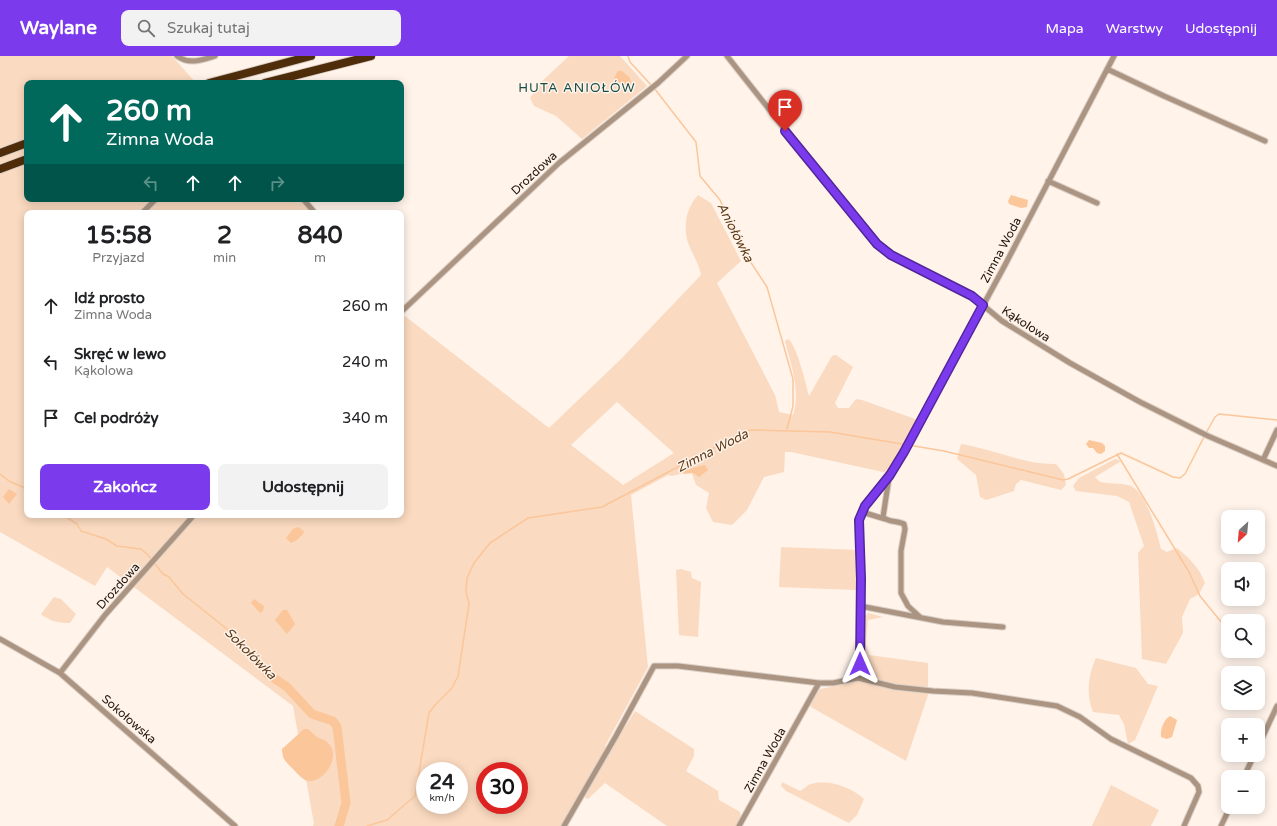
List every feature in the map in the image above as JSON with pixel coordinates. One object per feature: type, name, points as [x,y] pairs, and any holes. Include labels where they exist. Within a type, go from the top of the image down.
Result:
[{"type":"highway","points":[[221,80],[311,56]]},
{"type":"highway","points":[[277,80],[371,56]]},
{"type":"highway","points":[[0,153],[24,144]]},
{"type":"highway","points":[[0,169],[24,160]]},
{"type":"street","points":[[177,56],[183,60],[192,61],[215,56]]},
{"type":"street","name":"Drozdowa","points":[[404,308],[559,163],[653,87],[687,56]]},
{"type":"street","name":"Kąkolowa","points":[[727,56],[742,73],[776,120],[877,244],[891,255],[972,296],[1002,321],[1070,363],[1140,402],[1205,435],[1277,466]]},
{"type":"street","name":"Zimna Woda","points":[[862,512],[891,474],[910,442],[1114,56]]},
{"type":"street","points":[[1107,69],[1265,141]]},
{"type":"street","points":[[1048,181],[1097,203]]},
{"type":"street","points":[[145,210],[153,202]]},
{"type":"street","points":[[306,202],[312,210]]},
{"type":"street","points":[[1263,460],[1277,430]]},
{"type":"street","points":[[885,519],[882,514],[891,474]]},
{"type":"street","points":[[858,678],[860,664],[859,529],[862,512],[904,524],[905,529],[901,551],[901,593],[908,606],[920,617]]},
{"type":"street","name":"Drozdowa","points":[[60,673],[105,615],[191,518]]},
{"type":"street","points":[[860,606],[947,623],[1003,627]]},
{"type":"street","name":"Sokołowska","points":[[0,640],[60,673],[235,826]]},
{"type":"street","points":[[564,826],[654,666],[678,666],[819,683],[833,683],[858,678],[895,687],[972,693],[1063,708],[1080,717],[1111,739],[1192,778],[1198,786],[1199,792],[1184,826]]},
{"type":"street","name":"Zimna Woda","points":[[739,826],[819,683]]},
{"type":"street","points":[[1265,732],[1277,706]]},
{"type":"street","points":[[1221,826],[1227,814]]},
{"type":"shaded area","points":[[0,56],[172,56],[193,80],[24,80],[24,202],[302,202],[308,210],[24,210],[24,518],[404,518],[404,315],[549,428],[621,359],[701,275],[699,266],[688,243],[686,230],[688,212],[698,195],[711,203],[741,261],[717,283],[775,395],[779,412],[793,415],[795,406],[796,387],[785,341],[788,339],[795,349],[798,357],[809,396],[832,356],[836,355],[853,367],[835,403],[838,408],[849,408],[856,399],[918,420],[888,473],[785,452],[784,472],[764,477],[747,510],[732,525],[713,522],[706,508],[709,493],[696,485],[691,471],[672,476],[668,475],[631,495],[648,667],[605,746],[606,747],[561,826],[313,826],[314,824],[293,706],[107,567],[95,586],[0,532]],"holes":[[[617,402],[674,453],[623,485],[571,445]]]},
{"type":"shaded area","points":[[569,56],[620,56],[647,86],[582,139],[556,116],[534,106],[530,98],[539,84]]},
{"type":"shaded area","points":[[618,71],[622,71],[630,78],[632,86],[629,90],[623,91],[614,78]]},
{"type":"shaded area","points":[[1011,195],[1028,200],[1027,207],[1021,208],[1009,204],[1008,201]]},
{"type":"shaded area","points":[[1089,440],[1102,443],[1105,446],[1105,451],[1101,454],[1097,453],[1093,448],[1089,448],[1086,444]]},
{"type":"shaded area","points":[[961,444],[1032,462],[1056,464],[1064,474],[1066,485],[1061,490],[1021,480],[1016,484],[1014,491],[986,500],[980,497],[976,475],[957,459]]},
{"type":"shaded area","points":[[1115,459],[1121,461],[1095,477],[1100,482],[1128,485],[1134,488],[1140,494],[1150,512],[1161,549],[1167,552],[1177,548],[1194,564],[1205,583],[1199,594],[1190,599],[1182,617],[1183,633],[1166,664],[1142,659],[1138,553],[1144,546],[1129,502],[1117,496],[1076,491],[1073,486],[1079,478]]},
{"type":"shaded area","points":[[705,465],[708,470],[699,477],[693,473],[683,474],[685,470]]},
{"type":"shaded area","points":[[9,489],[17,494],[9,504],[3,497]]},
{"type":"shaded area","points":[[298,527],[304,531],[303,534],[291,543],[286,538],[293,529]]},
{"type":"shaded area","points":[[781,547],[858,550],[856,590],[779,587]]},
{"type":"shaded area","points":[[681,569],[691,572],[692,578],[701,582],[698,637],[679,635],[676,570]]},
{"type":"shaded area","points":[[54,597],[61,599],[76,614],[70,623],[54,621],[41,614]]},
{"type":"shaded area","points":[[254,599],[264,606],[263,611],[260,613],[251,603]]},
{"type":"shaded area","points":[[283,610],[287,610],[295,624],[287,634],[275,620]]},
{"type":"shaded area","points":[[868,613],[883,617],[868,620],[866,645],[869,655],[928,663],[928,695],[906,761],[811,707],[810,704],[820,689],[855,682],[862,676],[864,617]]},
{"type":"shaded area","points":[[1096,658],[1136,668],[1148,684],[1158,686],[1135,740],[1128,744],[1124,724],[1119,715],[1093,712],[1089,699],[1089,685],[1091,671]]},
{"type":"shaded area","points":[[635,711],[694,749],[694,756],[686,771],[718,791],[719,800],[740,812],[741,818],[736,826],[667,826],[605,783],[588,799],[583,796]]},
{"type":"shaded area","points":[[1170,716],[1177,720],[1172,737],[1167,739],[1161,737],[1161,731],[1164,722]]},
{"type":"shaded area","points":[[304,729],[308,729],[317,737],[325,740],[332,749],[333,756],[332,763],[323,775],[311,781],[305,780],[298,774],[283,757],[282,752],[282,749]]},
{"type":"shaded area","points":[[782,782],[800,791],[811,784],[832,783],[853,791],[864,799],[857,815],[849,823],[786,791],[781,786]]},
{"type":"shaded area","points":[[1111,785],[1159,810],[1151,826],[1092,826]]},
{"type":"waterway","name":"Aniołówka","points":[[628,56],[630,62],[651,85]]},
{"type":"waterway","name":"Aniołówka","points":[[654,88],[696,142],[700,176],[720,200],[740,246],[767,287],[793,379],[793,406],[787,429]]},
{"type":"waterway","name":"Zimna Woda","points":[[1206,433],[1215,417],[1219,414],[1277,420]]},
{"type":"waterway","name":"Zimna Woda","points":[[367,826],[387,820],[415,796],[429,713],[452,688],[458,676],[469,604],[466,591],[467,578],[474,563],[490,543],[528,518],[602,507],[746,431],[751,430],[830,432],[944,451],[1063,480],[1068,479],[1121,453],[1173,477],[1180,478],[1185,474],[1204,437]]},
{"type":"waterway","points":[[1117,454],[1189,572],[1200,596],[1221,622]]},
{"type":"waterway","name":"Sokołówka","points":[[0,474],[9,481],[24,488]]},
{"type":"waterway","name":"Sokołówka","points":[[68,518],[77,524],[81,531],[106,539],[117,546],[141,549],[148,555],[163,574],[169,577],[183,594],[237,637],[265,669]]},
{"type":"waterway","name":"Sokołówka","points":[[265,669],[268,674],[287,687],[312,714],[333,721],[337,727],[346,803],[339,826]]},
{"type":"district","name":"HUTA ANIOŁÓW","points":[[577,87]]},
{"type":"route","points":[[785,131],[812,162],[877,244],[891,255],[972,296],[983,305],[900,459],[890,475],[865,506],[859,520],[861,579],[860,664]]}]
